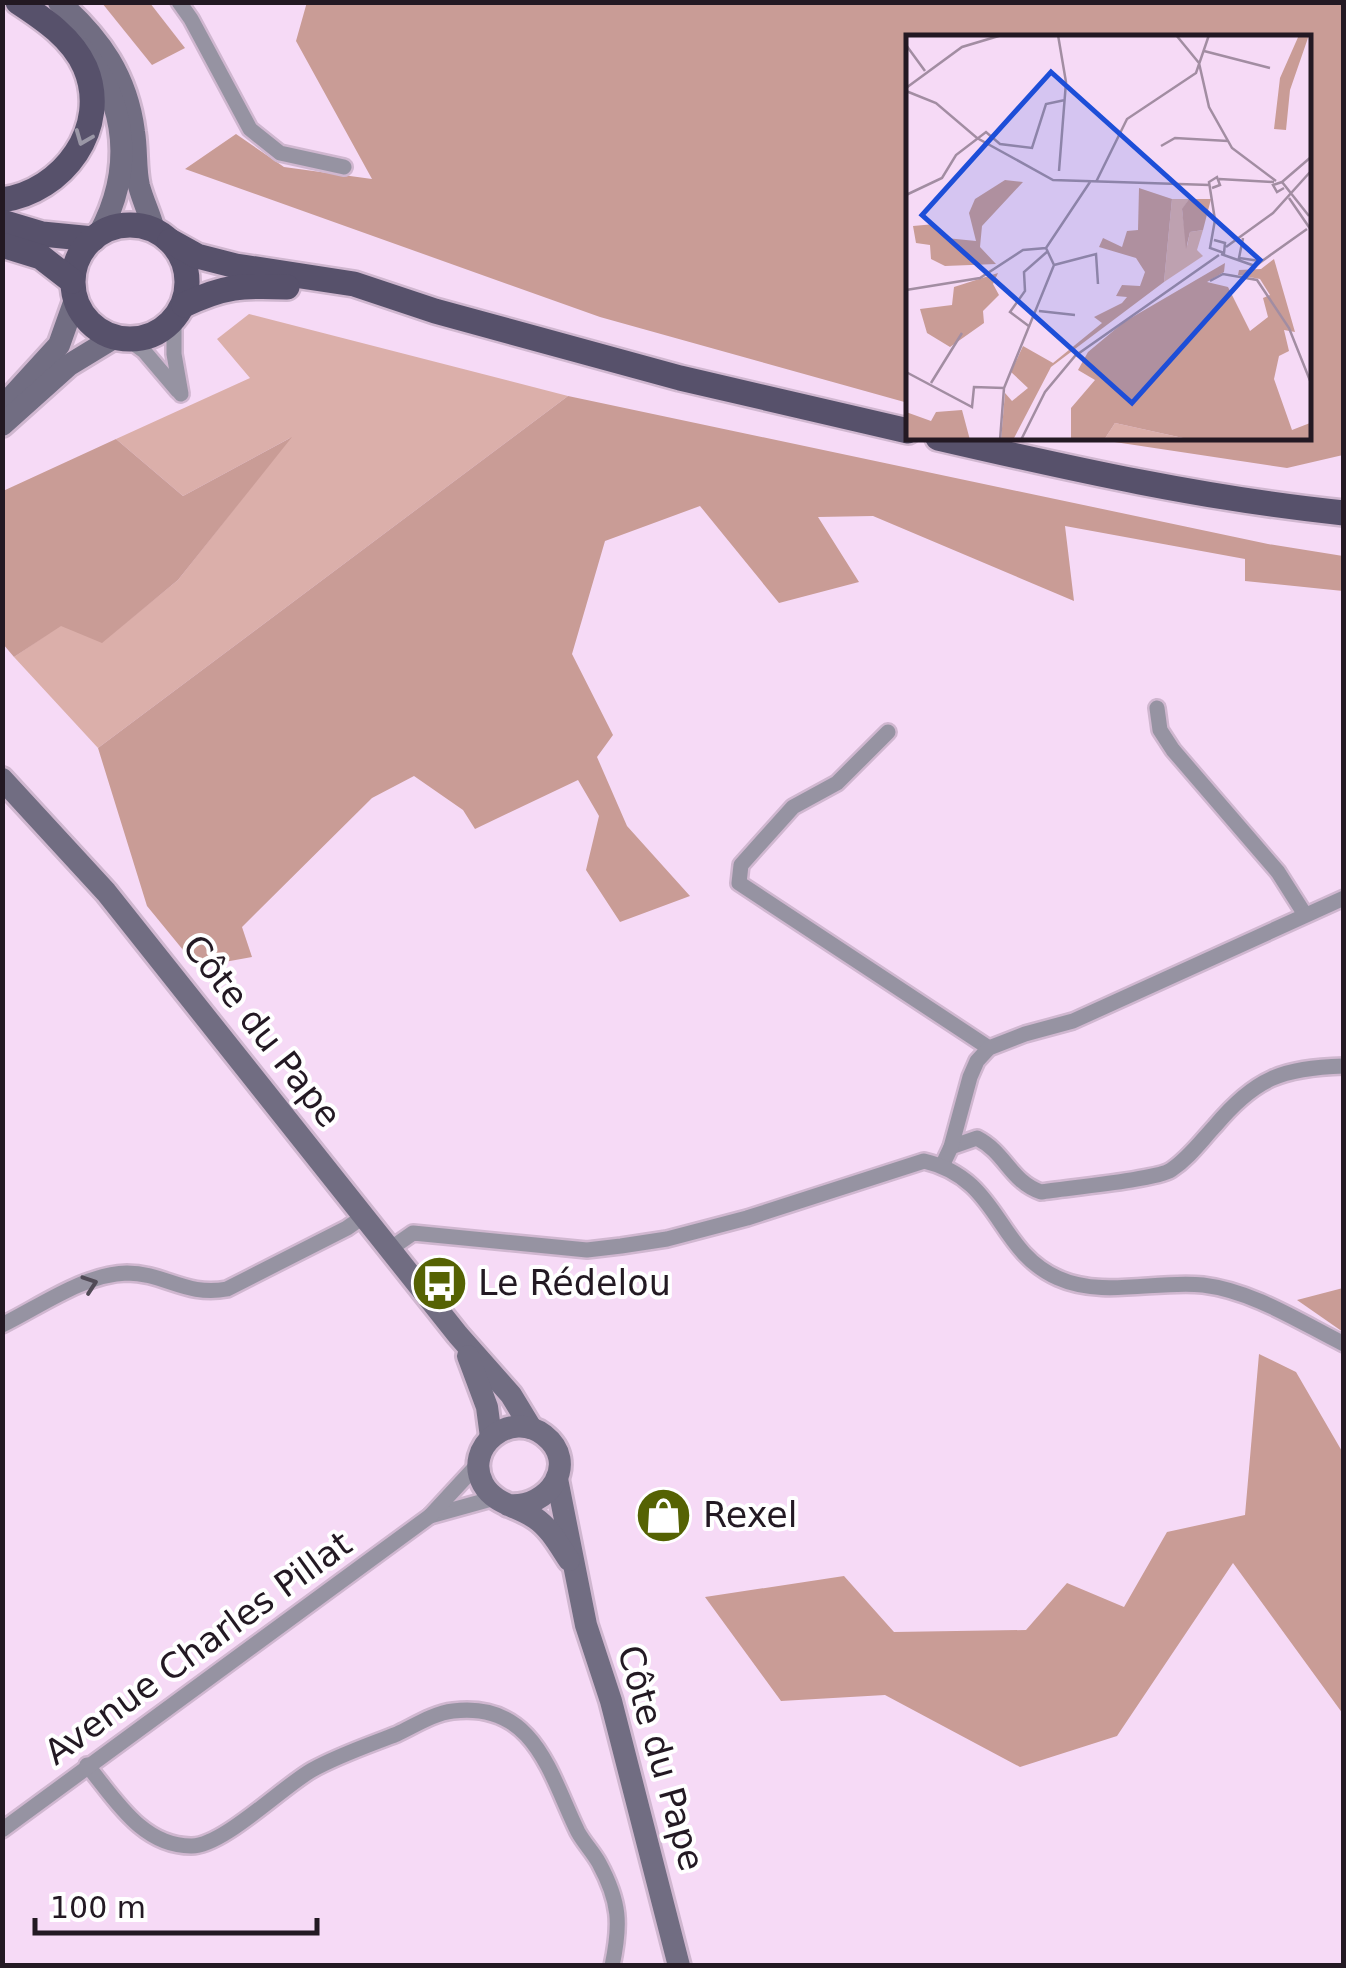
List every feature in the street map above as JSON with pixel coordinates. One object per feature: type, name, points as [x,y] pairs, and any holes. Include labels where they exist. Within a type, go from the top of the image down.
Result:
[{"type":"main road","points":[[2,200],[30,194],[70,164],[82,144],[92,98],[84,67],[62,34],[19,2]]},
{"type":"main road","points":[[2,407],[59,344],[74,290],[76,262],[96,236],[118,192],[122,162],[120,129],[110,94],[94,62],[71,35],[19,2]]},
{"type":"main road","points":[[59,2],[105,49],[121,77],[132,112],[139,184],[162,235],[181,256],[186,274],[179,311]]},
{"type":"main road","points":[[2,222],[42,234],[96,236],[117,226],[136,225],[197,256],[354,284],[434,311],[680,378],[906,431]]},
{"type":"main road","points":[[2,245],[41,257],[74,290],[84,316],[98,330],[122,339]]},
{"type":"main road","points":[[2,425],[97,345],[152,335],[179,311],[218,289],[249,285],[294,287],[358,300],[470,336],[554,357],[680,378]]},
{"type":"main road","points":[[947,440],[1127,480],[1258,504],[1344,513]]},
{"type":"main road","name":"Côte du Pape","points":[[2,780],[106,892],[458,1335],[511,1395],[531,1428]]},
{"type":"main road","name":"Côte du Pape","points":[[458,1335],[479,1379],[491,1436]]},
{"type":"main road","points":[[510,1426],[531,1428],[551,1442],[559,1466],[557,1478],[541,1500],[520,1506],[501,1501],[486,1489],[478,1464],[484,1445],[491,1436],[510,1426]]},
{"type":"main road","name":"Côte du Pape","points":[[557,1478],[586,1625],[611,1701],[680,1966]]},
{"type":"main road","name":"Côte du Pape","points":[[501,1501],[533,1516],[575,1569]]},
{"type":"street","points":[[179,2],[250,129],[280,154],[344,167]]},
{"type":"street","points":[[122,339],[180,394],[174,354],[179,311]]},
{"type":"street","points":[[1157,708],[1160,730],[1173,750],[1278,872],[1304,913]]},
{"type":"street","points":[[888,732],[837,783],[793,806],[741,865],[739,883],[989,1048]]},
{"type":"street","points":[[942,1166],[970,1077],[989,1048],[1073,1021],[1344,898]]},
{"type":"street","points":[[951,1147],[977,1138],[994,1147],[1022,1185],[1040,1192],[1167,1173],[1190,1155],[1236,1101],[1265,1080],[1304,1067],[1344,1066]]},
{"type":"street","points":[[390,1248],[413,1233],[588,1250],[667,1239],[758,1215],[924,1161],[942,1166],[984,1196],[1018,1249],[1039,1268],[1062,1280],[1088,1286],[1204,1285],[1256,1299],[1344,1344]]},
{"type":"street","points":[[2,1326],[82,1285],[124,1273],[207,1293],[227,1289],[364,1216]]},
{"type":"street","name":"Avenue Charles Pillat","points":[[2,1830],[430,1516],[478,1464]]},
{"type":"street","name":"Avenue Charles Pillat","points":[[430,1516],[501,1501]]},
{"type":"street","points":[[87,1765],[140,1828],[164,1843],[194,1847],[214,1840],[312,1770],[448,1712],[486,1712],[506,1719],[526,1732],[543,1753],[580,1836],[598,1860],[615,1896],[620,1930],[612,1966]]},
{"type":"shaded area","points":[[307,2],[1343,3],[1343,455],[1287,468],[1101,440],[1311,440],[1311,35],[906,35],[906,402],[600,317],[185,169],[236,134],[284,167],[372,179],[296,41]]},
{"type":"shaded area","points":[[102,3],[150,3],[185,48],[152,65]]},
{"type":"shaded area","points":[[249,314],[568,396],[98,748],[14,657],[61,625],[102,642],[178,580],[290,438],[183,496],[116,439],[250,378],[217,339]]},
{"type":"shaded area","points":[[568,396],[1268,544],[1343,556],[1343,591],[1245,581],[1245,559],[1065,526],[1074,601],[873,516],[818,517],[859,582],[779,603],[700,506],[605,541],[572,654],[613,735],[597,757],[627,826],[690,896],[620,922],[586,870],[599,816],[578,780],[475,829],[463,810],[414,776],[372,798],[242,927],[252,957],[197,967],[147,906],[98,748]]},
{"type":"shaded area","points":[[292,437],[178,580],[102,643],[61,626],[14,657],[3,644],[3,491],[116,439],[183,496]]},
{"type":"shaded area","points":[[1343,1288],[1343,1332],[1297,1300]]},
{"type":"shaded area","points":[[1259,1354],[1296,1372],[1343,1453],[1343,1714],[1233,1563],[1117,1736],[1020,1767],[885,1695],[781,1701],[705,1597],[844,1576],[894,1632],[1026,1630],[1067,1583],[1124,1607],[1167,1532],[1245,1515]]},
{"type":"place","name":"Le Rédelou","points":[[439,1283]]},
{"type":"place","name":"Rexel","points":[[664,1515]]}]
